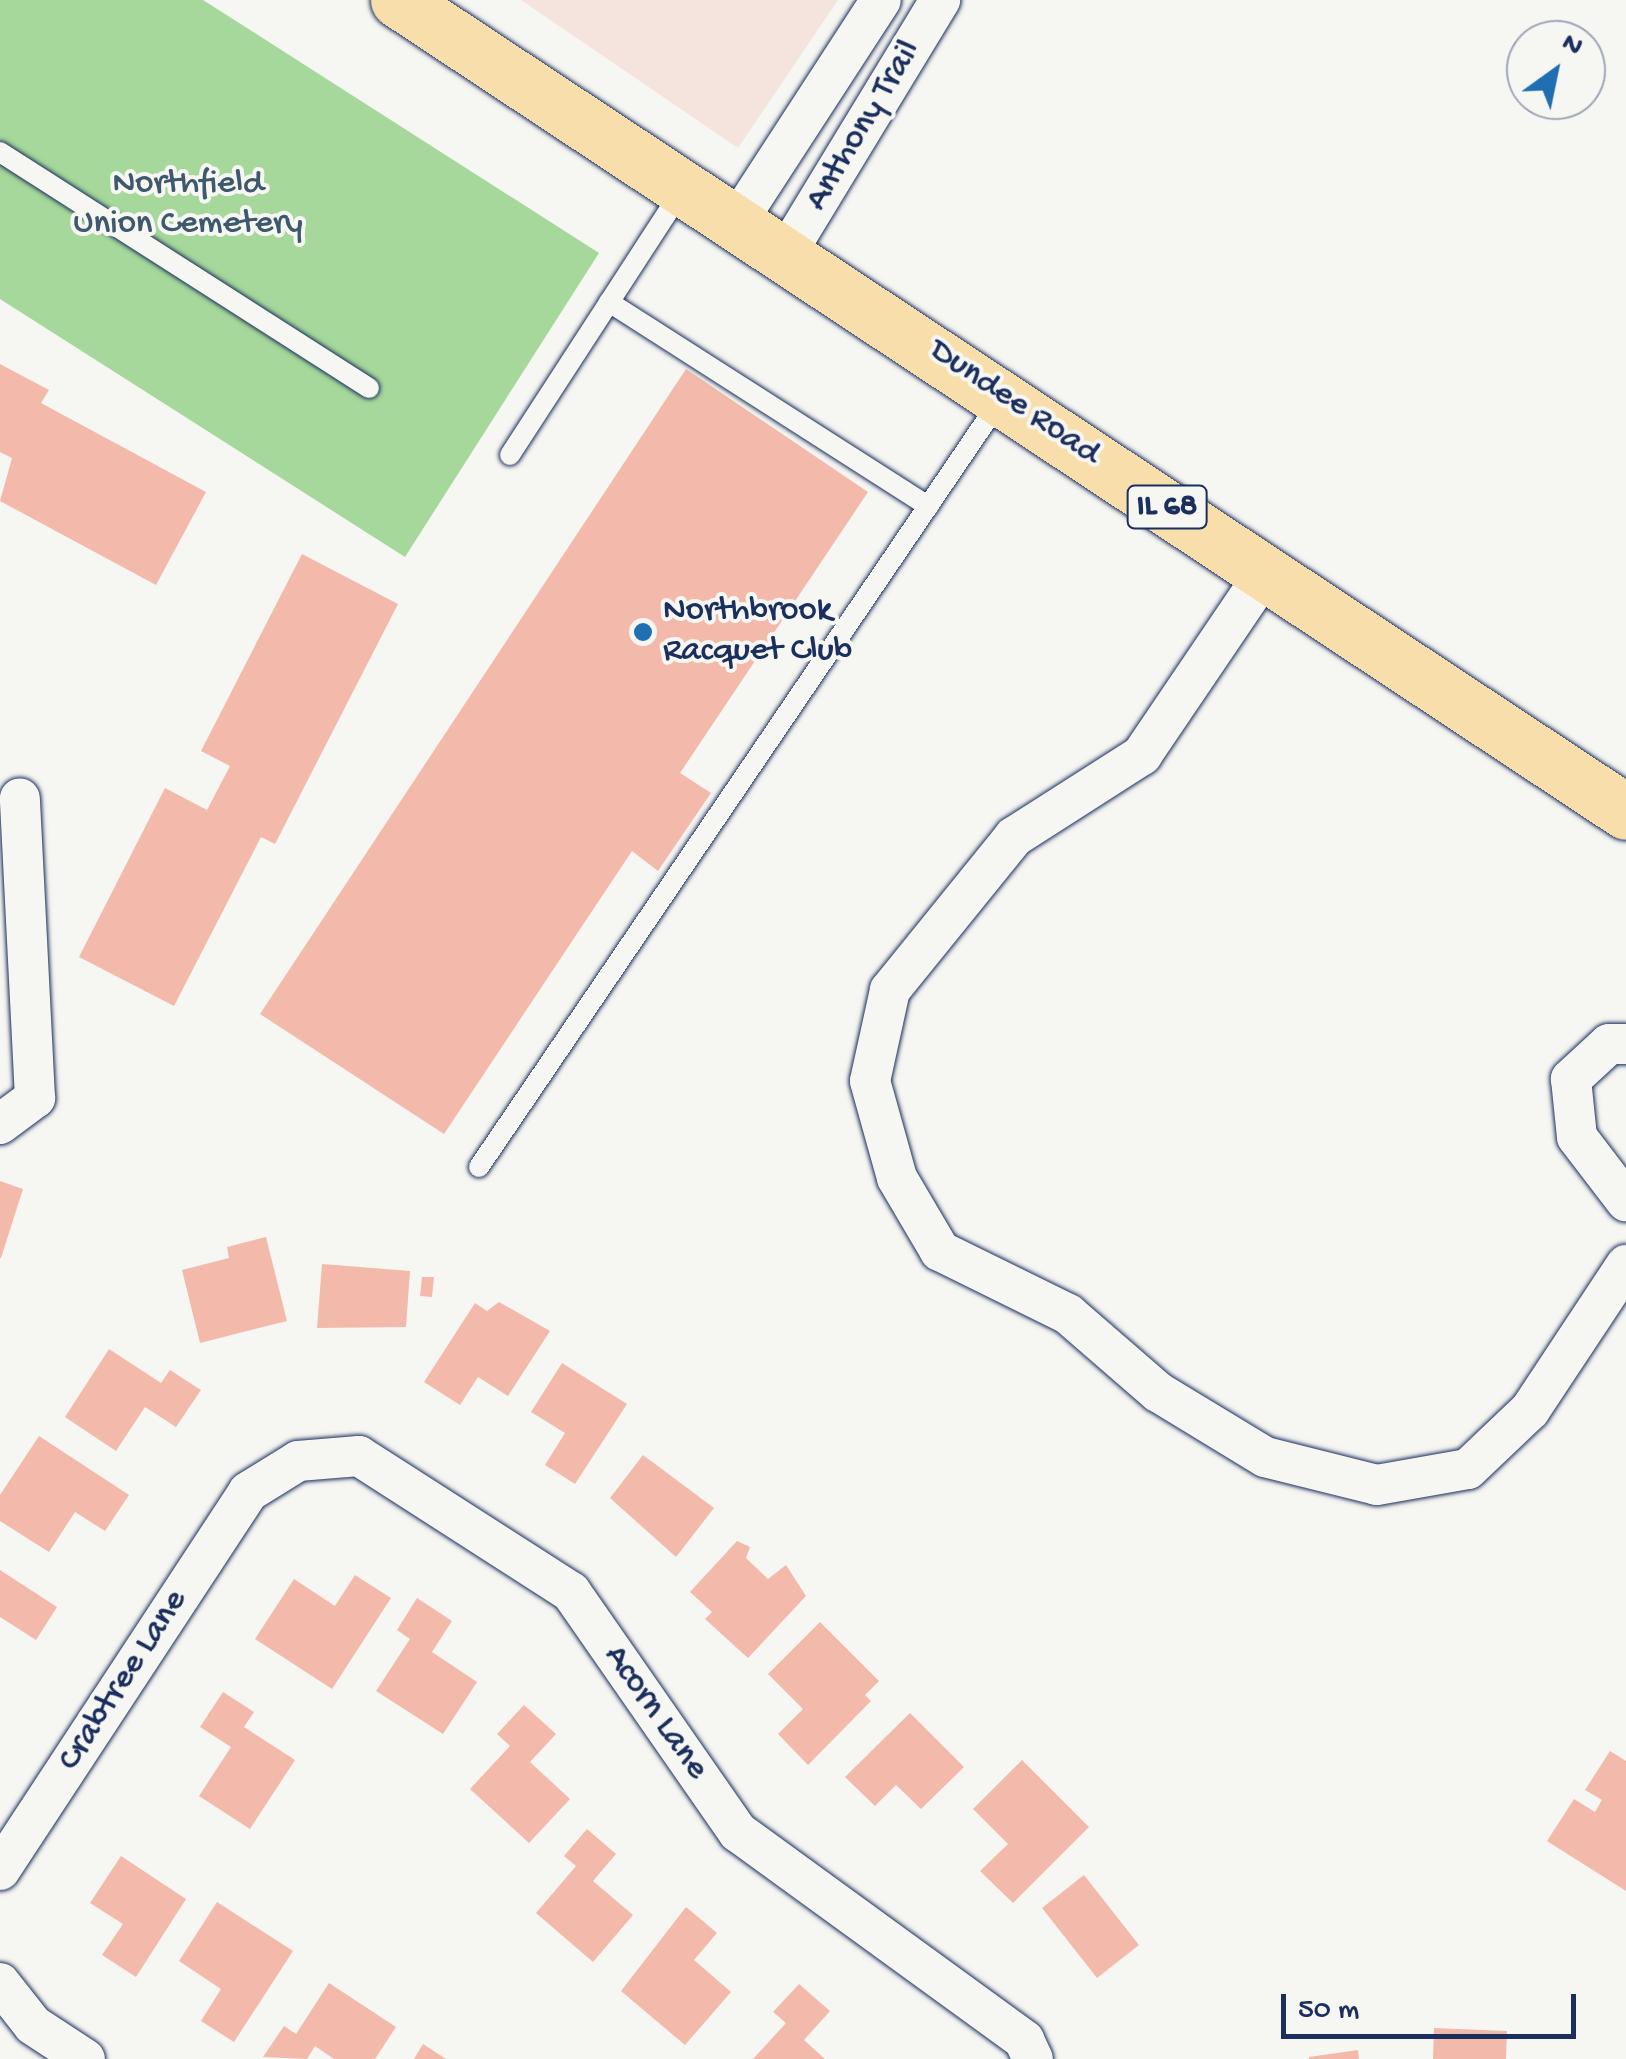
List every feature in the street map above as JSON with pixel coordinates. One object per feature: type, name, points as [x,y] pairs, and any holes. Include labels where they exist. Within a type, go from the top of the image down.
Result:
[{"type":"main road","name":"Dundee Road","points":[[398,0],[788,252],[1626,812]]},
{"type":"street","name":"Anthony Trail","points":[[738,220],[881,0]]},
{"type":"street","name":"Anthony Trail","points":[[788,252],[940,0]]},
{"type":"street","points":[[1265,573],[1142,755],[1014,836],[890,990],[870,1081],[897,1178],[940,1251],[1068,1314],[1158,1392],[1265,1457],[1377,1485],[1468,1469],[1530,1410],[1626,1265]]},
{"type":"street","points":[[0,1124],[35,1098],[20,798]]},
{"type":"street","points":[[1626,1044],[1609,1044],[1571,1078],[1578,1138],[1626,1201]]},
{"type":"street","name":"Acorn Lane","points":[[248,1492],[298,1461],[359,1456],[571,1592],[738,1832],[1024,2040],[1034,2059]]},
{"type":"street","name":"Crabtree Lane","points":[[0,1870],[248,1492]]},
{"type":"street","points":[[0,1984],[32,2025],[84,2059]]},
{"type":"lane","points":[[0,152],[369,388]]},
{"type":"lane","points":[[510,454],[685,185]]},
{"type":"lane","points":[[609,302],[928,506]]},
{"type":"lane","points":[[479,1167],[1002,396]]},
{"type":"shaded area","points":[[521,0],[838,0],[738,148]]},
{"type":"green space","name":"Northfield Union Cemetery","points":[[0,0],[203,0],[599,253],[405,557],[0,299]]},
{"type":"building","points":[[0,364],[49,390],[41,403],[206,492],[156,585],[0,501],[12,458],[0,452]]},
{"type":"building","name":"Northbrook Racquet Club","points":[[686,369],[868,492],[680,773],[711,793],[658,871],[632,851],[444,1134],[260,1014]]},
{"type":"building","points":[[302,554],[398,604],[275,844],[261,837],[174,1006],[79,957],[165,788],[207,810],[230,766],[201,751]]},
{"type":"building","points":[[0,1181],[23,1189],[1,1258],[0,1258]]},
{"type":"building","points":[[266,1237],[287,1321],[200,1343],[182,1270],[229,1258],[227,1247]]},
{"type":"building","points":[[322,1264],[410,1271],[406,1327],[317,1328]]},
{"type":"building","points":[[422,1277],[434,1277],[432,1297],[420,1296]]},
{"type":"building","points":[[499,1302],[550,1331],[508,1396],[478,1377],[460,1405],[424,1382],[475,1303],[487,1311]]},
{"type":"building","points":[[109,1349],[161,1383],[170,1370],[201,1390],[176,1427],[145,1407],[116,1451],[65,1417]]},
{"type":"building","points":[[562,1363],[627,1404],[575,1484],[545,1465],[565,1433],[531,1412]]},
{"type":"building","points":[[39,1436],[129,1495],[105,1531],[75,1512],[49,1552],[0,1521],[0,1495]]},
{"type":"building","points":[[643,1455],[714,1508],[676,1557],[610,1498]]},
{"type":"building","points":[[737,1541],[750,1547],[746,1558],[768,1579],[786,1565],[806,1596],[748,1658],[705,1619],[712,1612],[690,1592]]},
{"type":"building","points":[[0,1570],[57,1607],[36,1640],[0,1617]]},
{"type":"building","points":[[355,1575],[391,1598],[332,1689],[255,1639],[294,1579],[335,1606]]},
{"type":"building","points":[[417,1598],[452,1621],[432,1652],[477,1682],[443,1734],[376,1691],[410,1639],[397,1630]]},
{"type":"building","points":[[820,1622],[879,1681],[865,1695],[871,1701],[808,1765],[778,1734],[803,1709],[768,1674]]},
{"type":"building","points":[[223,1692],[254,1712],[244,1727],[295,1760],[250,1829],[199,1796],[231,1747],[200,1727]]},
{"type":"building","points":[[524,1705],[556,1734],[530,1762],[570,1799],[529,1843],[470,1789],[510,1746],[497,1734]]},
{"type":"building","points":[[910,1713],[964,1767],[921,1809],[896,1785],[875,1806],[845,1777]]},
{"type":"building","points":[[1610,1751],[1626,1761],[1626,1891],[1547,1841],[1574,1799],[1595,1812],[1602,1800],[1585,1790]]},
{"type":"building","points":[[1022,1760],[1089,1827],[1013,1903],[980,1871],[1008,1844],[973,1809]]},
{"type":"building","points":[[587,1829],[616,1854],[593,1881],[633,1915],[593,1962],[536,1913],[576,1866],[564,1856]]},
{"type":"building","points":[[121,1856],[186,1899],[136,1977],[102,1955],[123,1924],[90,1903]]},
{"type":"building","points":[[1084,1875],[1139,1945],[1097,1978],[1042,1908]]},
{"type":"building","points":[[217,1902],[293,1951],[234,2042],[201,2021],[221,1989],[179,1961]]},
{"type":"building","points":[[686,1907],[717,1933],[694,1960],[731,1992],[685,2045],[621,1991]]},
{"type":"building","points":[[329,1983],[396,2027],[375,2059],[334,2059],[315,2046],[307,2059],[263,2057],[284,2026],[296,2034]]},
{"type":"building","points":[[799,1984],[830,2011],[804,2040],[825,2059],[753,2059],[786,2023],[773,2012]]},
{"type":"building","points":[[1434,2028],[1507,2031],[1506,2059],[1433,2059]]},
{"type":"building","points":[[423,2044],[446,2059],[414,2059]]},
{"type":"building","points":[[1358,2050],[1359,2059],[1309,2059],[1309,2057]]},
{"type":"place","name":"Northbrook Racquet Club","points":[[643,632]]}]
